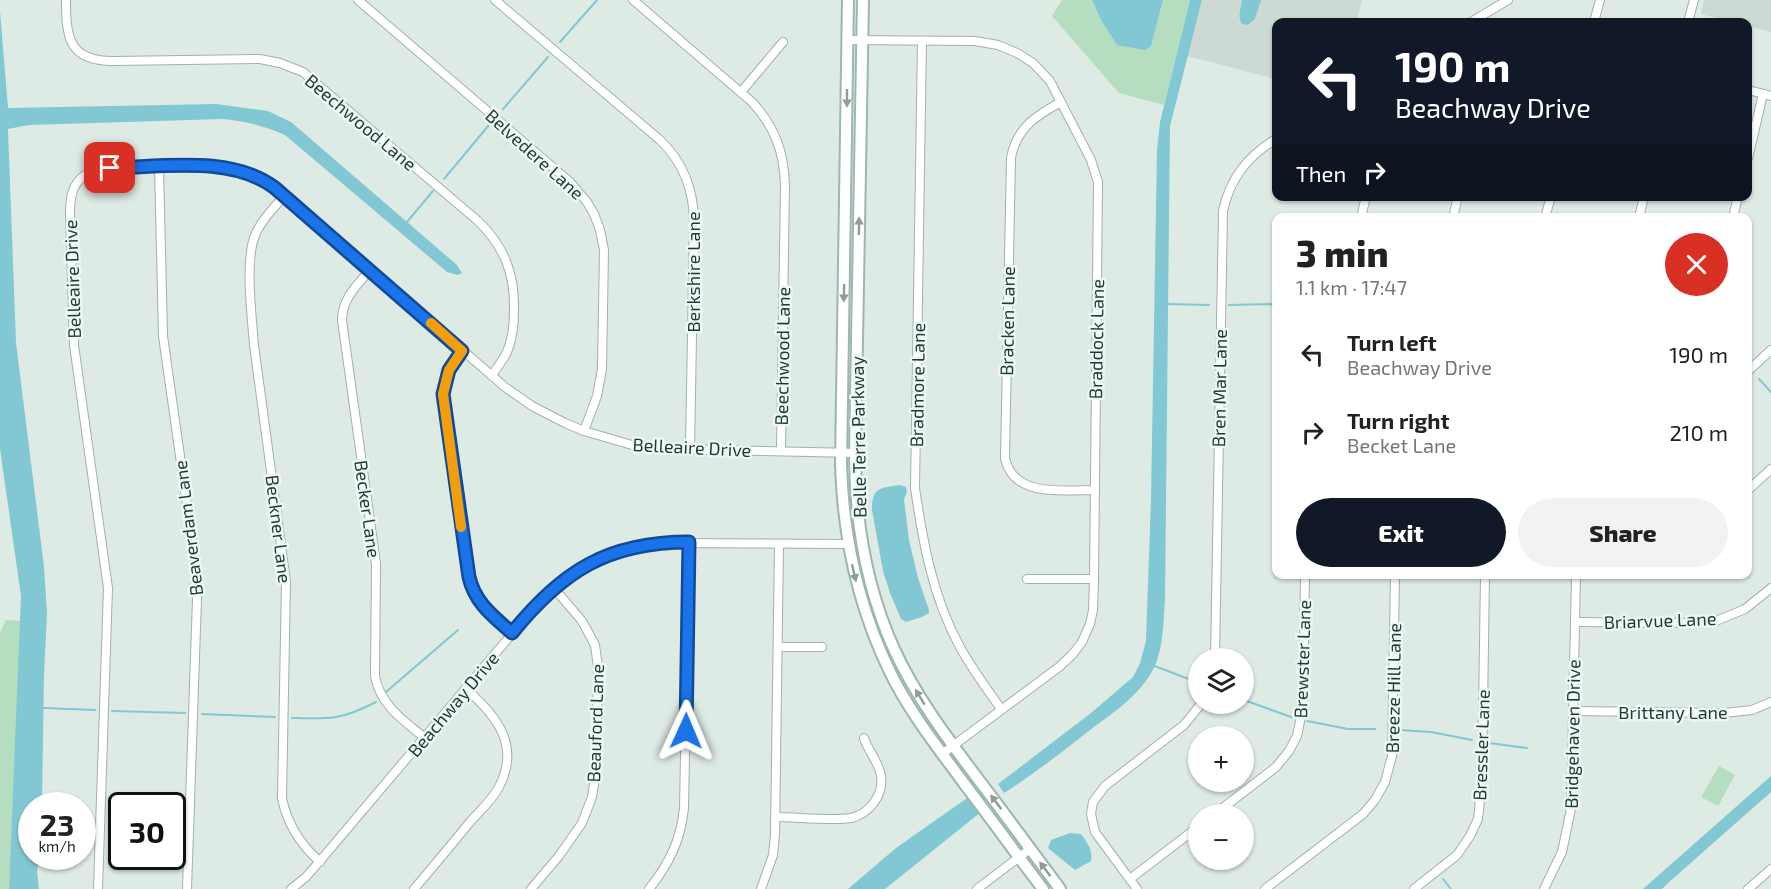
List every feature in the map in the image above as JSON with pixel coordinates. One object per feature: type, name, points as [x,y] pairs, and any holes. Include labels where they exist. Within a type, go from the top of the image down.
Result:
[{"type":"main road","name":"Belle Terre Parkway","points":[[848,0],[842,453],[843,501],[848,544],[860,598],[879,649],[908,704],[942,754],[1043,889]]},
{"type":"main road","name":"Belle Terre Parkway","points":[[863,0],[855,453],[860,532],[877,603],[893,648],[911,683],[953,745],[1060,889]]},
{"type":"street","name":"Beechwood Lane","points":[[66,0],[66,25],[70,40],[81,54],[93,59],[113,61],[260,59],[280,63],[303,72],[478,221],[499,244],[511,270],[514,286],[512,336],[506,354],[492,375]]},
{"type":"street","name":"Belvedere Lane","points":[[358,0],[570,182],[594,214],[604,250],[603,360],[597,396],[584,431]]},
{"type":"street","name":"Berkshire Lane","points":[[495,0],[660,140],[674,155],[684,171],[693,202],[694,223],[690,449]]},
{"type":"street","name":"Beechwood Lane","points":[[633,0],[741,92],[768,121],[780,145],[784,167],[781,451]]},
{"type":"street","points":[[1478,18],[1508,0]]},
{"type":"street","points":[[1595,18],[1600,0]]},
{"type":"street","points":[[1689,18],[1694,0]]},
{"type":"street","name":"Braddock Lane","points":[[847,40],[975,41],[1008,48],[1039,68],[1050,81],[1096,172],[1098,188],[1094,579],[1088,630],[1079,647],[1064,663],[942,754]]},
{"type":"street","name":"Bradmore Lane","points":[[922,41],[915,488],[925,549],[942,608],[960,647],[1001,710]]},
{"type":"street","points":[[741,92],[783,42]]},
{"type":"street","points":[[1752,91],[1767,95],[1752,145]]},
{"type":"street","name":"Bracken Lane","points":[[1061,102],[1042,112],[1027,125],[1014,144],[1011,158],[1005,458],[1012,474],[1031,487],[1094,490]]},
{"type":"street","name":"Bren Mar Lane","points":[[1215,648],[1223,211],[1229,189],[1237,174],[1255,153],[1272,142]]},
{"type":"street","name":"Belleaire Drive","points":[[98,889],[108,588],[74,345],[70,203],[78,182],[93,171],[110,168],[215,166],[234,169],[262,179],[492,375],[539,410],[584,431],[632,444],[690,449],[855,453]]},
{"type":"street","name":"Beaverdam Lane","points":[[159,167],[163,336],[194,555],[197,599],[187,889]]},
{"type":"street","name":"Beckner Lane","points":[[284,196],[260,225],[252,241],[251,313],[286,582],[282,798],[287,818],[297,837],[320,862]]},
{"type":"street","name":"Becker Lane","points":[[370,270],[348,297],[342,320],[376,564],[375,676],[378,689],[386,704],[425,738]]},
{"type":"street","points":[[1752,367],[1771,350]]},
{"type":"street","points":[[462,351],[449,370],[443,394],[469,577],[481,605],[512,633]]},
{"type":"street","points":[[1752,486],[1771,469]]},
{"type":"street","points":[[649,889],[672,855],[684,815],[689,542]]},
{"type":"street","name":"Beachway Drive","points":[[291,889],[320,862],[512,633],[554,587],[581,568],[611,554],[642,546],[689,542],[848,544]]},
{"type":"street","points":[[761,889],[773,855],[775,817],[779,544]]},
{"type":"street","points":[[1027,579],[1094,579]]},
{"type":"street","name":"Brewster Lane","points":[[1228,804],[1276,767],[1297,736],[1304,699],[1305,579]]},
{"type":"street","name":"Breeze Hill Lane","points":[[1265,889],[1363,814],[1375,800],[1385,782],[1392,748],[1395,579]]},
{"type":"street","name":"Bressler Lane","points":[[1414,889],[1460,852],[1473,829],[1479,812],[1482,779],[1485,579]]},
{"type":"street","name":"Bridgehaven Drive","points":[[1544,889],[1562,852],[1570,818],[1573,782],[1576,579]]},
{"type":"street","name":"Beauford Lane","points":[[531,889],[559,856],[582,823],[592,797],[596,770],[598,667],[595,645],[582,621],[554,587]]},
{"type":"street","name":"Briarvue Lane","points":[[1575,622],[1691,623],[1716,621],[1744,609],[1771,588]]},
{"type":"street","points":[[778,646],[822,647]]},
{"type":"street","points":[[414,889],[496,792],[506,767],[507,748],[500,725],[484,704],[466,689]]},
{"type":"street","name":"Brittany Lane","points":[[1573,711],[1724,713],[1752,710],[1771,702]]},
{"type":"street","points":[[1137,889],[1095,832],[1090,814],[1093,801],[1105,786],[1184,725],[1193,714]]},
{"type":"street","points":[[775,817],[847,818],[859,815],[871,807],[879,794],[882,781],[878,765],[864,738]]},
{"type":"street","points":[[1130,879],[1188,835]]},
{"type":"street","points":[[977,889],[1030,849]]},
{"type":"street","points":[[1748,889],[1771,869]]},
{"type":"shaded area","points":[[1202,0],[1362,0],[1357,18],[1272,18],[1272,78],[1187,56]]},
{"type":"shaded area","points":[[1704,0],[1771,0],[1771,32],[1752,27],[1752,18],[1717,18],[1701,14]]},
{"type":"green space","points":[[1062,0],[1092,0],[1102,22],[1117,45],[1151,46],[1163,0],[1190,0],[1164,105],[1119,93],[1052,16]]},
{"type":"green space","points":[[6,620],[21,621],[9,889],[0,889],[0,633]]},
{"type":"green space","points":[[1719,766],[1735,775],[1718,806],[1701,797]]},
{"type":"water","points":[[1092,0],[1163,0],[1151,46],[1145,50],[1117,45],[1102,22]]},
{"type":"water","points":[[1190,0],[1202,0],[1170,126],[1165,598],[1160,650],[1148,678],[1128,700],[1048,763],[1004,793],[998,784],[1091,713],[1133,677],[1140,663],[1146,641],[1151,499],[1157,150],[1160,122]]},
{"type":"water","points":[[1242,0],[1261,0],[1255,19],[1248,25],[1242,24],[1240,18]]},
{"type":"water","points":[[0,11],[8,108],[216,104],[268,111],[291,122],[457,265],[462,273],[458,275],[447,272],[285,135],[262,127],[223,119],[29,125],[8,129],[16,343],[44,567],[47,613],[42,792],[18,792],[18,870],[37,870],[39,889],[9,889],[21,596],[0,449]]},
{"type":"water","points":[[900,485],[906,487],[907,492],[904,499],[909,540],[929,610],[929,613],[922,617],[906,622],[901,619],[883,571],[872,510],[872,502],[879,490]]},
{"type":"water","points":[[1771,776],[1771,792],[1662,889],[1643,889]]},
{"type":"water","points":[[970,796],[981,812],[885,889],[848,889],[896,848]]},
{"type":"water","points":[[1070,833],[1081,834],[1091,853],[1091,861],[1075,870],[1048,848],[1051,840]]},
{"type":"waterway","points":[[560,42],[597,0]]},
{"type":"waterway","points":[[503,109],[548,57]]},
{"type":"waterway","points":[[444,179],[489,125]]},
{"type":"waterway","points":[[407,222],[433,191]]},
{"type":"waterway","points":[[1167,304],[1209,305]]},
{"type":"waterway","points":[[1229,305],[1272,305]]},
{"type":"waterway","points":[[1759,379],[1771,392]]},
{"type":"waterway","points":[[386,692],[458,630]]},
{"type":"waterway","points":[[1152,665],[1188,679]]},
{"type":"waterway","points":[[292,718],[335,717],[376,702]]},
{"type":"waterway","points":[[1254,704],[1294,718]]},
{"type":"waterway","points":[[44,708],[95,710]]},
{"type":"waterway","points":[[112,711],[185,713]]},
{"type":"waterway","points":[[202,714],[275,717]]},
{"type":"waterway","points":[[1307,721],[1348,729],[1375,729]]},
{"type":"waterway","points":[[1400,730],[1431,732],[1472,740]]},
{"type":"waterway","points":[[1489,743],[1527,748]]},
{"type":"waterway","points":[[1443,879],[1451,889]]},
{"type":"slow traffic","points":[[431,323],[462,351],[449,370],[443,394],[461,527]]},
{"type":"route","points":[[110,168],[215,166],[246,172],[267,182],[462,351],[449,370],[443,394],[464,551],[469,577],[478,601],[512,633],[554,587],[590,563],[633,547],[689,542],[686,731]]}]
